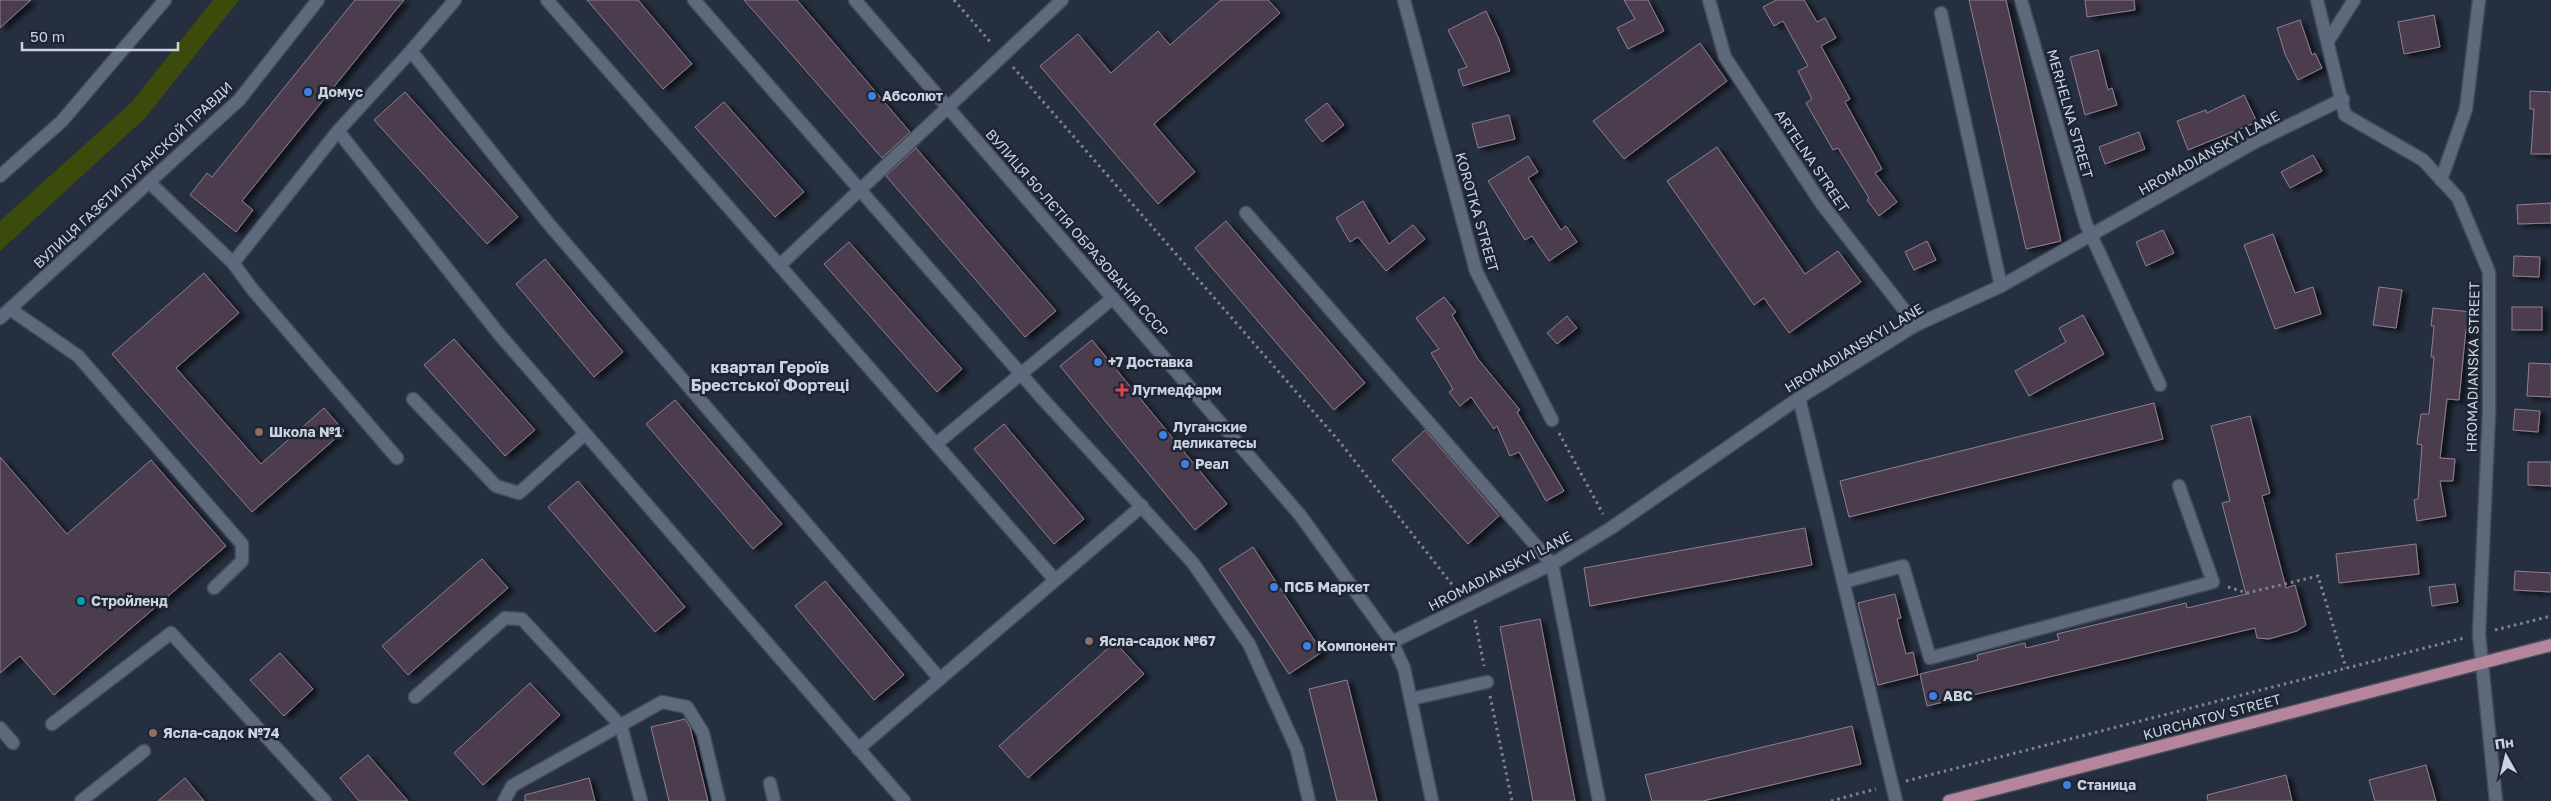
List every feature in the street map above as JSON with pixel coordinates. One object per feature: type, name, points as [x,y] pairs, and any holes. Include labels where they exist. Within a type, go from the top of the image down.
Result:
[{"type":"main road","name":"KURCHATOV STREET","points":[[1948,801],[2483,661],[2551,645]]},
{"type":"street","points":[[0,176],[62,121],[165,0]]},
{"type":"street","name":"ВУЛИЦЯ ГАЗЄТИ ЛУГАНСКОЙ ПРАВДИ","points":[[0,318],[239,100],[318,0]]},
{"type":"street","points":[[233,263],[338,131],[455,0]]},
{"type":"street","points":[[547,0],[1055,580]]},
{"type":"street","points":[[694,0],[1021,374],[1193,563],[1248,644],[1297,750],[1309,801]]},
{"type":"street","name":"ВУЛИЦЯ 50-ЛЄТІЯ ОБРАЗОВАНІЯ СССР","points":[[855,0],[1300,515],[1392,642],[1404,668],[1432,801]]},
{"type":"street","points":[[780,266],[1062,0]]},
{"type":"street","name":"KOROTKA STREET","points":[[1404,0],[1476,271],[1552,420]]},
{"type":"street","name":"ARTELNA STREET","points":[[1710,0],[1725,58],[1821,203],[1916,325]]},
{"type":"street","name":"MERHELNA STREET","points":[[2021,0],[2092,236],[2160,385]]},
{"type":"street","name":"HROMADIANSKA STREET","points":[[2317,0],[2343,99],[2345,115],[2423,160],[2458,198],[2489,272],[2490,413],[2479,634],[2496,801]]},
{"type":"street","points":[[2328,41],[2354,0]]},
{"type":"street","points":[[2441,180],[2466,109],[2479,0]]},
{"type":"street","points":[[1941,13],[2001,286]]},
{"type":"street","points":[[411,51],[548,223],[940,679]]},
{"type":"street","name":"HROMADIANSKYI LANE","points":[[1392,642],[1552,564],[1611,528],[1799,398],[1916,325],[2001,286],[2255,142],[2343,99]]},
{"type":"street","points":[[338,131],[499,334],[904,801]]},
{"type":"street","points":[[149,182],[233,263],[253,290],[397,458]]},
{"type":"street","points":[[1246,213],[1552,564],[1599,801]]},
{"type":"street","points":[[936,444],[1113,298]]},
{"type":"street","points":[[10,309],[78,356],[242,544],[242,561],[214,588]]},
{"type":"street","points":[[413,398],[496,486],[519,493],[585,434]]},
{"type":"street","points":[[1799,398],[1896,801]]},
{"type":"street","points":[[1844,582],[1903,566],[1930,658],[2213,582],[2179,486]]},
{"type":"street","points":[[858,749],[1142,506]]},
{"type":"street","points":[[415,697],[504,618],[522,619],[621,726],[641,801]]},
{"type":"street","points":[[52,724],[171,633],[325,801]]},
{"type":"street","points":[[1411,699],[1487,682]]},
{"type":"street","points":[[504,801],[512,786],[662,702],[687,707],[703,733],[719,801]]},
{"type":"street","points":[[0,728],[12,743]]},
{"type":"street","points":[[81,801],[144,751]]},
{"type":"street","points":[[770,783],[774,801]]},
{"type":"path","points":[[954,0],[1339,441],[1472,609],[1512,801]]},
{"type":"path","points":[[1552,420],[1611,528]]},
{"type":"path","points":[[2213,582],[2247,593],[2318,576],[2346,668]]},
{"type":"path","points":[[1830,801],[2551,616]]},
{"type":"green space","points":[[213,0],[239,0],[145,118],[0,251],[0,221],[131,103]]},
{"type":"building","points":[[0,0],[31,0],[0,28]]},
{"type":"building","points":[[355,0],[404,0],[242,201],[253,210],[236,232],[190,195],[207,173],[212,177]]},
{"type":"building","points":[[587,0],[638,0],[692,64],[663,89]]},
{"type":"building","points":[[744,0],[797,0],[910,132],[882,158]]},
{"type":"building","points":[[1221,0],[1268,0],[1280,13],[1154,124],[1195,172],[1158,204],[1040,66],[1078,34],[1111,73],[1158,31],[1170,45]]},
{"type":"building","points":[[1624,0],[1648,0],[1664,31],[1628,49],[1617,28],[1635,19]]},
{"type":"building","points":[[1776,0],[1804,0],[1817,22],[1825,18],[1836,38],[1821,46],[1850,99],[1845,102],[1882,169],[1875,173],[1897,202],[1879,216],[1867,200],[1869,198],[1838,148],[1833,150],[1806,103],[1812,99],[1798,71],[1808,66],[1783,21],[1774,26],[1763,7]]},
{"type":"building","points":[[1969,0],[2006,0],[2061,241],[2026,249]]},
{"type":"building","points":[[2085,0],[2134,0],[2135,10],[2087,17]]},
{"type":"building","points":[[1486,11],[1499,39],[1510,71],[1463,86],[1458,70],[1467,67],[1448,30]]},
{"type":"building","points":[[2434,15],[2440,47],[2404,54],[2398,22]]},
{"type":"building","points":[[2300,20],[2312,55],[2315,53],[2322,68],[2298,80],[2285,54],[2277,28]]},
{"type":"building","points":[[1700,43],[1727,81],[1624,159],[1593,121]]},
{"type":"building","points":[[2098,50],[2108,90],[2112,88],[2117,105],[2085,115],[2070,57]]},
{"type":"building","points":[[2530,91],[2551,92],[2551,154],[2531,154],[2534,109],[2530,109]]},
{"type":"building","points":[[405,92],[518,217],[487,244],[374,120]]},
{"type":"building","points":[[2244,95],[2257,122],[2188,150],[2177,121],[2206,110],[2207,113]]},
{"type":"building","points":[[724,102],[804,192],[775,217],[695,127]]},
{"type":"building","points":[[1327,103],[1344,125],[1322,142],[1305,120]]},
{"type":"building","points":[[1509,115],[1515,139],[1478,148],[1472,124]]},
{"type":"building","points":[[2139,132],[2145,149],[2105,164],[2099,147]]},
{"type":"building","points":[[1717,147],[1805,274],[1838,251],[1861,282],[1789,333],[1764,298],[1754,305],[1667,181]]},
{"type":"building","points":[[916,148],[1056,311],[1025,337],[886,176]]},
{"type":"building","points":[[2313,155],[2322,171],[2290,188],[2281,172]]},
{"type":"building","points":[[1528,156],[1538,172],[1528,178],[1561,230],[1566,226],[1577,242],[1549,261],[1532,236],[1525,240],[1488,181]]},
{"type":"building","points":[[1363,201],[1389,244],[1413,225],[1425,239],[1386,271],[1358,237],[1350,242],[1336,218]]},
{"type":"building","points":[[2551,203],[2551,223],[2518,224],[2517,205]]},
{"type":"building","points":[[1226,221],[1365,383],[1334,410],[1195,248]]},
{"type":"building","points":[[2163,230],[2174,253],[2146,266],[2136,242]]},
{"type":"building","points":[[2273,234],[2295,293],[2313,287],[2321,314],[2275,329],[2244,245]]},
{"type":"building","points":[[1927,241],[1936,260],[1914,270],[1905,252]]},
{"type":"building","points":[[849,242],[962,369],[937,392],[824,264]]},
{"type":"building","points":[[2514,256],[2540,257],[2539,277],[2513,276]]},
{"type":"building","points":[[545,259],[623,352],[594,377],[516,284]]},
{"type":"building","points":[[204,273],[239,313],[176,368],[261,464],[324,408],[344,431],[252,512],[112,354]]},
{"type":"building","points":[[2379,287],[2402,290],[2396,328],[2373,325]]},
{"type":"building","points":[[1444,297],[1456,312],[1452,315],[1478,359],[1520,410],[1517,412],[1564,491],[1546,501],[1519,452],[1510,456],[1497,426],[1494,429],[1471,397],[1460,406],[1449,392],[1453,389],[1431,353],[1439,349],[1416,318]]},
{"type":"building","points":[[2512,307],[2542,307],[2542,330],[2512,330]]},
{"type":"building","points":[[2433,308],[2471,312],[2469,329],[2466,329],[2459,400],[2447,399],[2440,458],[2455,459],[2453,481],[2440,481],[2446,516],[2417,521],[2414,500],[2418,499],[2422,445],[2417,444],[2421,414],[2429,414],[2434,357],[2431,357],[2434,326],[2431,326]]},
{"type":"building","points":[[2083,315],[2104,354],[2029,396],[2015,371],[2066,342],[2059,328]]},
{"type":"building","points":[[1567,316],[1577,328],[1557,344],[1547,333]]},
{"type":"building","points":[[454,339],[535,430],[505,456],[424,365]]},
{"type":"building","points":[[1092,340],[1227,504],[1195,530],[1060,366]]},
{"type":"building","points":[[2529,363],[2551,364],[2551,397],[2527,396]]},
{"type":"building","points":[[675,400],[782,524],[753,549],[646,424]]},
{"type":"building","points":[[2154,403],[2163,439],[1849,517],[1840,481]]},
{"type":"building","points":[[2515,409],[2540,411],[2538,432],[2513,430]]},
{"type":"building","points":[[2250,416],[2270,493],[2262,496],[2286,588],[2295,585],[2306,625],[2297,631],[2269,639],[2257,638],[2255,628],[1927,706],[1920,674],[1978,660],[1977,655],[2025,643],[2026,648],[2059,640],[2057,634],[2186,603],[2187,608],[2246,594],[2222,503],[2230,501],[2211,426]]},
{"type":"building","points":[[1004,424],[1084,519],[1054,544],[974,449]]},
{"type":"building","points":[[1425,430],[1499,516],[1468,544],[1392,460]]},
{"type":"building","name":"Стройленд","points":[[0,457],[67,534],[151,460],[226,546],[54,695],[20,656],[0,673]]},
{"type":"building","points":[[2528,462],[2551,462],[2551,486],[2528,485]]},
{"type":"building","points":[[578,481],[685,607],[655,632],[548,507]]},
{"type":"building","points":[[1805,528],[1812,565],[1590,606],[1584,568]]},
{"type":"building","points":[[2416,544],[2419,574],[2339,583],[2336,554]]},
{"type":"building","points":[[1253,547],[1322,652],[1289,674],[1219,569]]},
{"type":"building","points":[[482,559],[508,588],[408,675],[382,646]]},
{"type":"building","points":[[2515,571],[2551,573],[2551,592],[2514,590]]},
{"type":"building","points":[[825,581],[904,675],[874,700],[795,606]]},
{"type":"building","points":[[2455,584],[2458,602],[2432,606],[2429,587]]},
{"type":"building","points":[[1895,594],[1901,618],[1897,619],[1906,654],[1913,652],[1918,675],[1878,685],[1858,603]]},
{"type":"building","points":[[1540,619],[1575,801],[1533,801],[1500,627]]},
{"type":"building","points":[[1115,642],[1144,674],[1028,778],[999,746]]},
{"type":"building","points":[[280,653],[313,689],[284,716],[250,680]]},
{"type":"building","points":[[1347,680],[1377,801],[1337,801],[1309,689]]},
{"type":"building","points":[[530,683],[560,715],[483,785],[454,753]]},
{"type":"building","points":[[685,719],[690,727],[708,801],[669,801],[651,727]]},
{"type":"building","points":[[1852,726],[1861,764],[1703,801],[1652,801],[1645,775]]},
{"type":"building","points":[[368,755],[408,801],[359,801],[340,778]]},
{"type":"building","points":[[2426,765],[2436,801],[2375,801],[2369,780]]},
{"type":"building","points":[[2286,775],[2292,801],[2208,801],[2207,795]]},
{"type":"building","points":[[185,778],[204,801],[158,801]]},
{"type":"building","points":[[589,778],[595,801],[525,801],[525,795]]},
{"type":"place","name":"Домус","points":[[308,92]]},
{"type":"place","name":"Абсолют","points":[[872,96]]},
{"type":"place","name":"+7 Доставка","points":[[1098,362]]},
{"type":"place","name":"Лугмедфарм","points":[[1122,390]]},
{"type":"place","name":"Школа №1","points":[[259,432]]},
{"type":"place","name":"Луганские деликатесы","points":[[1163,435]]},
{"type":"place","name":"Реал","points":[[1185,464]]},
{"type":"place","name":"ПСБ Маркет","points":[[1274,587]]},
{"type":"place","name":"Стройленд","points":[[81,601]]},
{"type":"place","name":"Ясла-садок №67","points":[[1089,641]]},
{"type":"place","name":"Компонент","points":[[1307,646]]},
{"type":"place","name":"ABC","points":[[1933,696]]},
{"type":"place","name":"Ясла-садок №74","points":[[153,733]]},
{"type":"place","name":"Станица","points":[[2067,785]]},
{"type":"district","name":"квартал Героїв Брестської Фортеці","points":[[770,376]]}]
